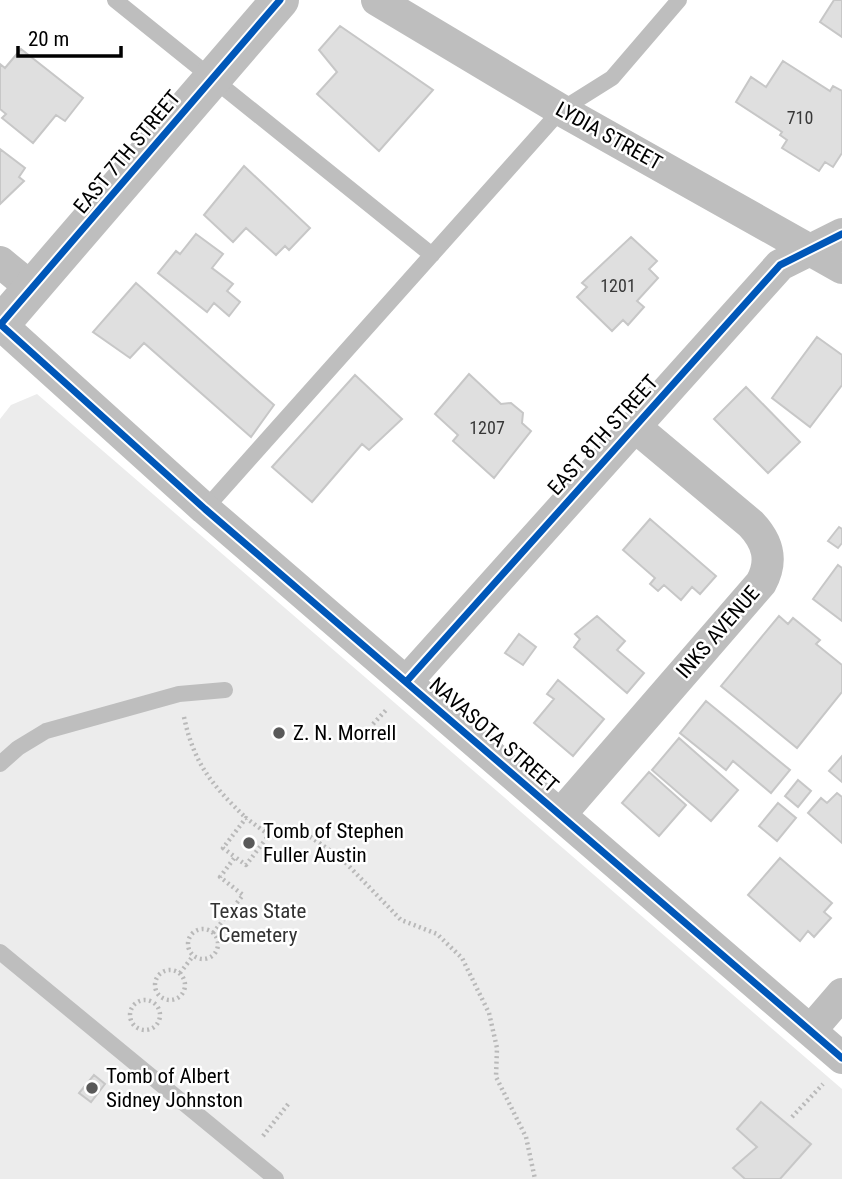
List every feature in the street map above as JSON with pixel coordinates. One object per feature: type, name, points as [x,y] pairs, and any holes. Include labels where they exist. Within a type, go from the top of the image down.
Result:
[{"type":"main road","name":"EAST 7TH STREET","points":[[0,325],[280,0]]},
{"type":"street","name":"LYDIA STREET","points":[[377,0],[561,110],[842,268]]},
{"type":"street","name":"EAST 8TH STREET","points":[[406,682],[780,265],[813,251],[842,234]]},
{"type":"street","points":[[0,262],[33,289]]},
{"type":"street","name":"NAVASOTA STREET","points":[[0,325],[205,509],[811,1030],[835,1068]]},
{"type":"street","name":"INKS AVENUE","points":[[560,815],[761,583],[768,565],[766,544],[751,524],[634,426]]},
{"type":"street","points":[[811,1030],[842,994]]},
{"type":"lane","points":[[115,0],[211,80],[432,255]]},
{"type":"lane","points":[[205,509],[561,110],[612,78],[679,0]]},
{"type":"lane","points":[[0,764],[18,748],[47,731],[180,694],[225,690]]},
{"type":"lane","points":[[0,952],[276,1179]]},
{"type":"path","points":[[180,694],[189,741],[211,784],[246,818],[269,835]]},
{"type":"path","points":[[246,818],[223,848],[246,865],[269,835],[286,828],[309,836],[341,859],[401,920],[437,934],[462,958],[489,1013],[497,1048],[496,1077],[526,1137],[535,1179]]},
{"type":"path","points":[[213,933],[243,895],[220,877],[235,857]]},
{"type":"path","points":[[206,929],[213,933],[218,947],[215,954],[209,959],[193,956],[188,942],[191,934],[206,929]]},
{"type":"path","points":[[180,973],[193,956]]},
{"type":"path","points":[[173,970],[180,973],[186,988],[182,995],[175,999],[160,997],[155,982],[158,975],[173,970]]},
{"type":"path","points":[[155,1003],[160,997]]},
{"type":"path","points":[[148,1000],[155,1003],[160,1017],[158,1025],[151,1030],[136,1027],[130,1013],[134,1006],[148,1000]]},
{"type":"path","points":[[792,1117],[835,1068]]},
{"type":"green space","name":"Texas State Cemetery","points":[[37,394],[842,1089],[842,1179],[0,1179],[0,419],[11,405]]},
{"type":"building","points":[[834,0],[842,0],[842,37],[820,22]]},
{"type":"building","points":[[340,26],[433,90],[379,151],[317,94],[337,72],[319,50]]},
{"type":"building","points":[[21,49],[83,98],[65,121],[56,115],[33,143],[2,118],[6,114],[0,109],[0,64],[5,68]]},
{"type":"building","points":[[783,61],[830,91],[833,86],[842,91],[842,153],[833,167],[825,162],[819,171],[782,148],[787,140],[780,135],[782,132],[736,102],[751,77],[766,87]]},
{"type":"building","points":[[0,149],[25,168],[19,177],[24,181],[0,204]]},
{"type":"building","points":[[244,166],[310,228],[289,250],[285,246],[276,255],[246,228],[233,242],[204,215]]},
{"type":"building","points":[[196,234],[223,254],[212,268],[233,284],[227,291],[240,302],[229,316],[214,303],[207,312],[158,273],[176,251],[180,254]]},
{"type":"building","points":[[631,237],[657,261],[649,269],[658,278],[637,301],[644,307],[628,325],[623,320],[612,331],[577,297],[587,287],[582,283]]},
{"type":"building","points":[[136,283],[274,405],[251,437],[144,343],[130,358],[93,332]]},
{"type":"building","points":[[817,337],[842,355],[842,385],[810,427],[772,398]]},
{"type":"building","points":[[469,374],[501,404],[511,403],[523,413],[522,423],[531,431],[494,478],[453,441],[458,435],[435,414]]},
{"type":"building","points":[[355,375],[402,419],[369,450],[362,444],[312,502],[272,467]]},
{"type":"building","points":[[746,387],[800,442],[768,473],[714,419]]},
{"type":"building","points":[[650,519],[716,576],[700,594],[692,587],[681,600],[664,585],[658,591],[650,584],[655,578],[623,550]]},
{"type":"building","points":[[839,527],[842,529],[842,543],[838,548],[828,541]]},
{"type":"building","points":[[838,565],[842,568],[842,621],[813,599]]},
{"type":"building","points":[[597,616],[625,641],[617,650],[644,673],[627,693],[574,647],[580,639],[575,634]]},
{"type":"building","points":[[779,616],[788,624],[793,618],[820,640],[816,644],[842,665],[842,692],[797,748],[721,686]]},
{"type":"building","points":[[519,634],[536,647],[523,665],[505,653]]},
{"type":"building","points":[[558,680],[604,719],[573,756],[534,723],[554,699],[547,694]]},
{"type":"building","points":[[706,701],[790,770],[771,793],[733,761],[726,770],[680,733]]},
{"type":"building","points":[[679,738],[738,790],[711,821],[652,770]]},
{"type":"building","points":[[842,756],[842,782],[829,771]]},
{"type":"building","points":[[649,772],[686,805],[659,836],[622,803]]},
{"type":"building","points":[[798,780],[811,791],[798,807],[785,796]]},
{"type":"building","points":[[837,793],[842,797],[842,843],[808,813],[821,798],[827,803]]},
{"type":"building","points":[[778,803],[796,818],[777,841],[759,826]]},
{"type":"building","points":[[780,858],[832,903],[824,912],[831,918],[814,937],[808,931],[800,941],[748,895]]},
{"type":"building","name":"Tomb of Albert Sidney Johnston","points":[[94,1075],[105,1084],[91,1102],[79,1093]]},
{"type":"building","points":[[761,1102],[811,1144],[780,1179],[745,1179],[733,1168],[757,1147],[737,1129]]},
{"type":"cycle path","points":[[0,325],[280,0]]},
{"type":"cycle path","points":[[406,682],[780,265],[842,234]]},
{"type":"cycle path","points":[[0,324],[205,509],[842,1058]]},
{"type":"place","name":"Z. N. Morrell","points":[[279,733]]},
{"type":"place","name":"Tomb of Stephen Fuller Austin","points":[[249,843]]},
{"type":"place","name":"Tomb of Albert Sidney Johnston","points":[[92,1088]]}]
